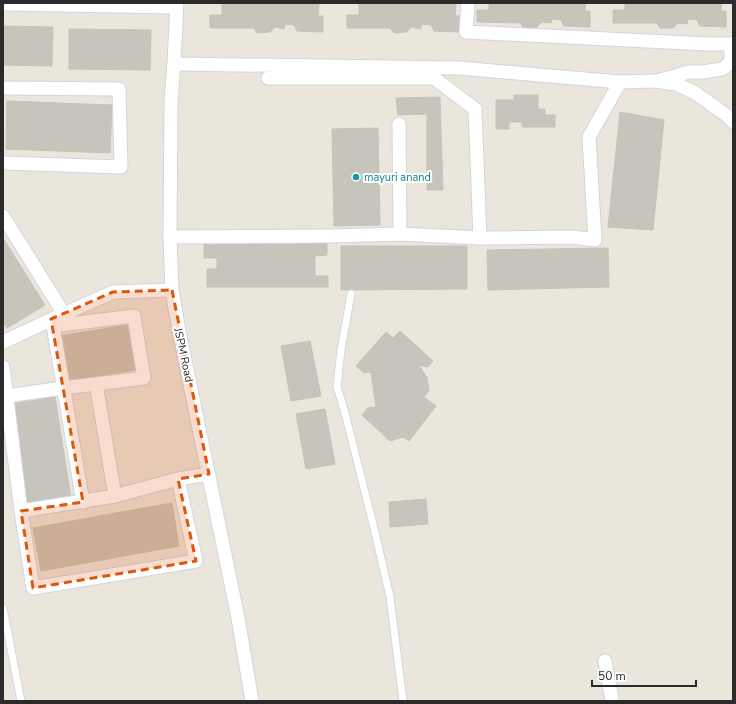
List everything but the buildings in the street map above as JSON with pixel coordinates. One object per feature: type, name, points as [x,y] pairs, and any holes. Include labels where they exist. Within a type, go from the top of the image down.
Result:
[{"type":"street","points":[[468,3],[466,32],[732,44],[729,64],[722,69],[703,72],[688,72],[655,81]]},
{"type":"street","points":[[3,4],[177,5]]},
{"type":"street","name":"JSPM Road","points":[[177,5],[171,100],[170,237],[172,290],[179,331],[238,618],[252,701]]},
{"type":"street","points":[[174,64],[459,68],[620,82],[655,81],[676,84],[694,92],[726,115],[733,122]]},
{"type":"street","points":[[268,78],[434,78],[475,109],[480,238]]},
{"type":"street","points":[[170,237],[400,234],[480,238],[572,237],[595,240],[589,137],[620,82]]},
{"type":"street","points":[[3,88],[119,89],[121,167],[3,163]]},
{"type":"street","points":[[399,124],[400,234]]},
{"type":"street","points":[[3,216],[64,314]]},
{"type":"street","points":[[3,342],[52,322],[64,314],[113,292],[172,290]]},
{"type":"street","points":[[6,396],[144,378],[134,316],[52,322]]},
{"type":"street","points":[[52,322],[83,502]]},
{"type":"street","points":[[3,367],[21,511],[33,588],[196,561],[178,479]]},
{"type":"street","points":[[96,384],[115,496]]},
{"type":"street","points":[[21,511],[115,496],[178,479],[209,474]]},
{"type":"street","points":[[605,660],[612,701]]},
{"type":"lane","points":[[352,294],[340,350],[337,387],[345,412],[390,598],[403,701]]},
{"type":"lane","points":[[3,608],[21,701]]},
{"type":"highlighted area","points":[[172,290],[209,474],[178,479],[196,561],[33,588],[21,511],[83,502],[51,319],[113,292]]},
{"type":"place","name":"mayuri anand","points":[[356,177]]}]
